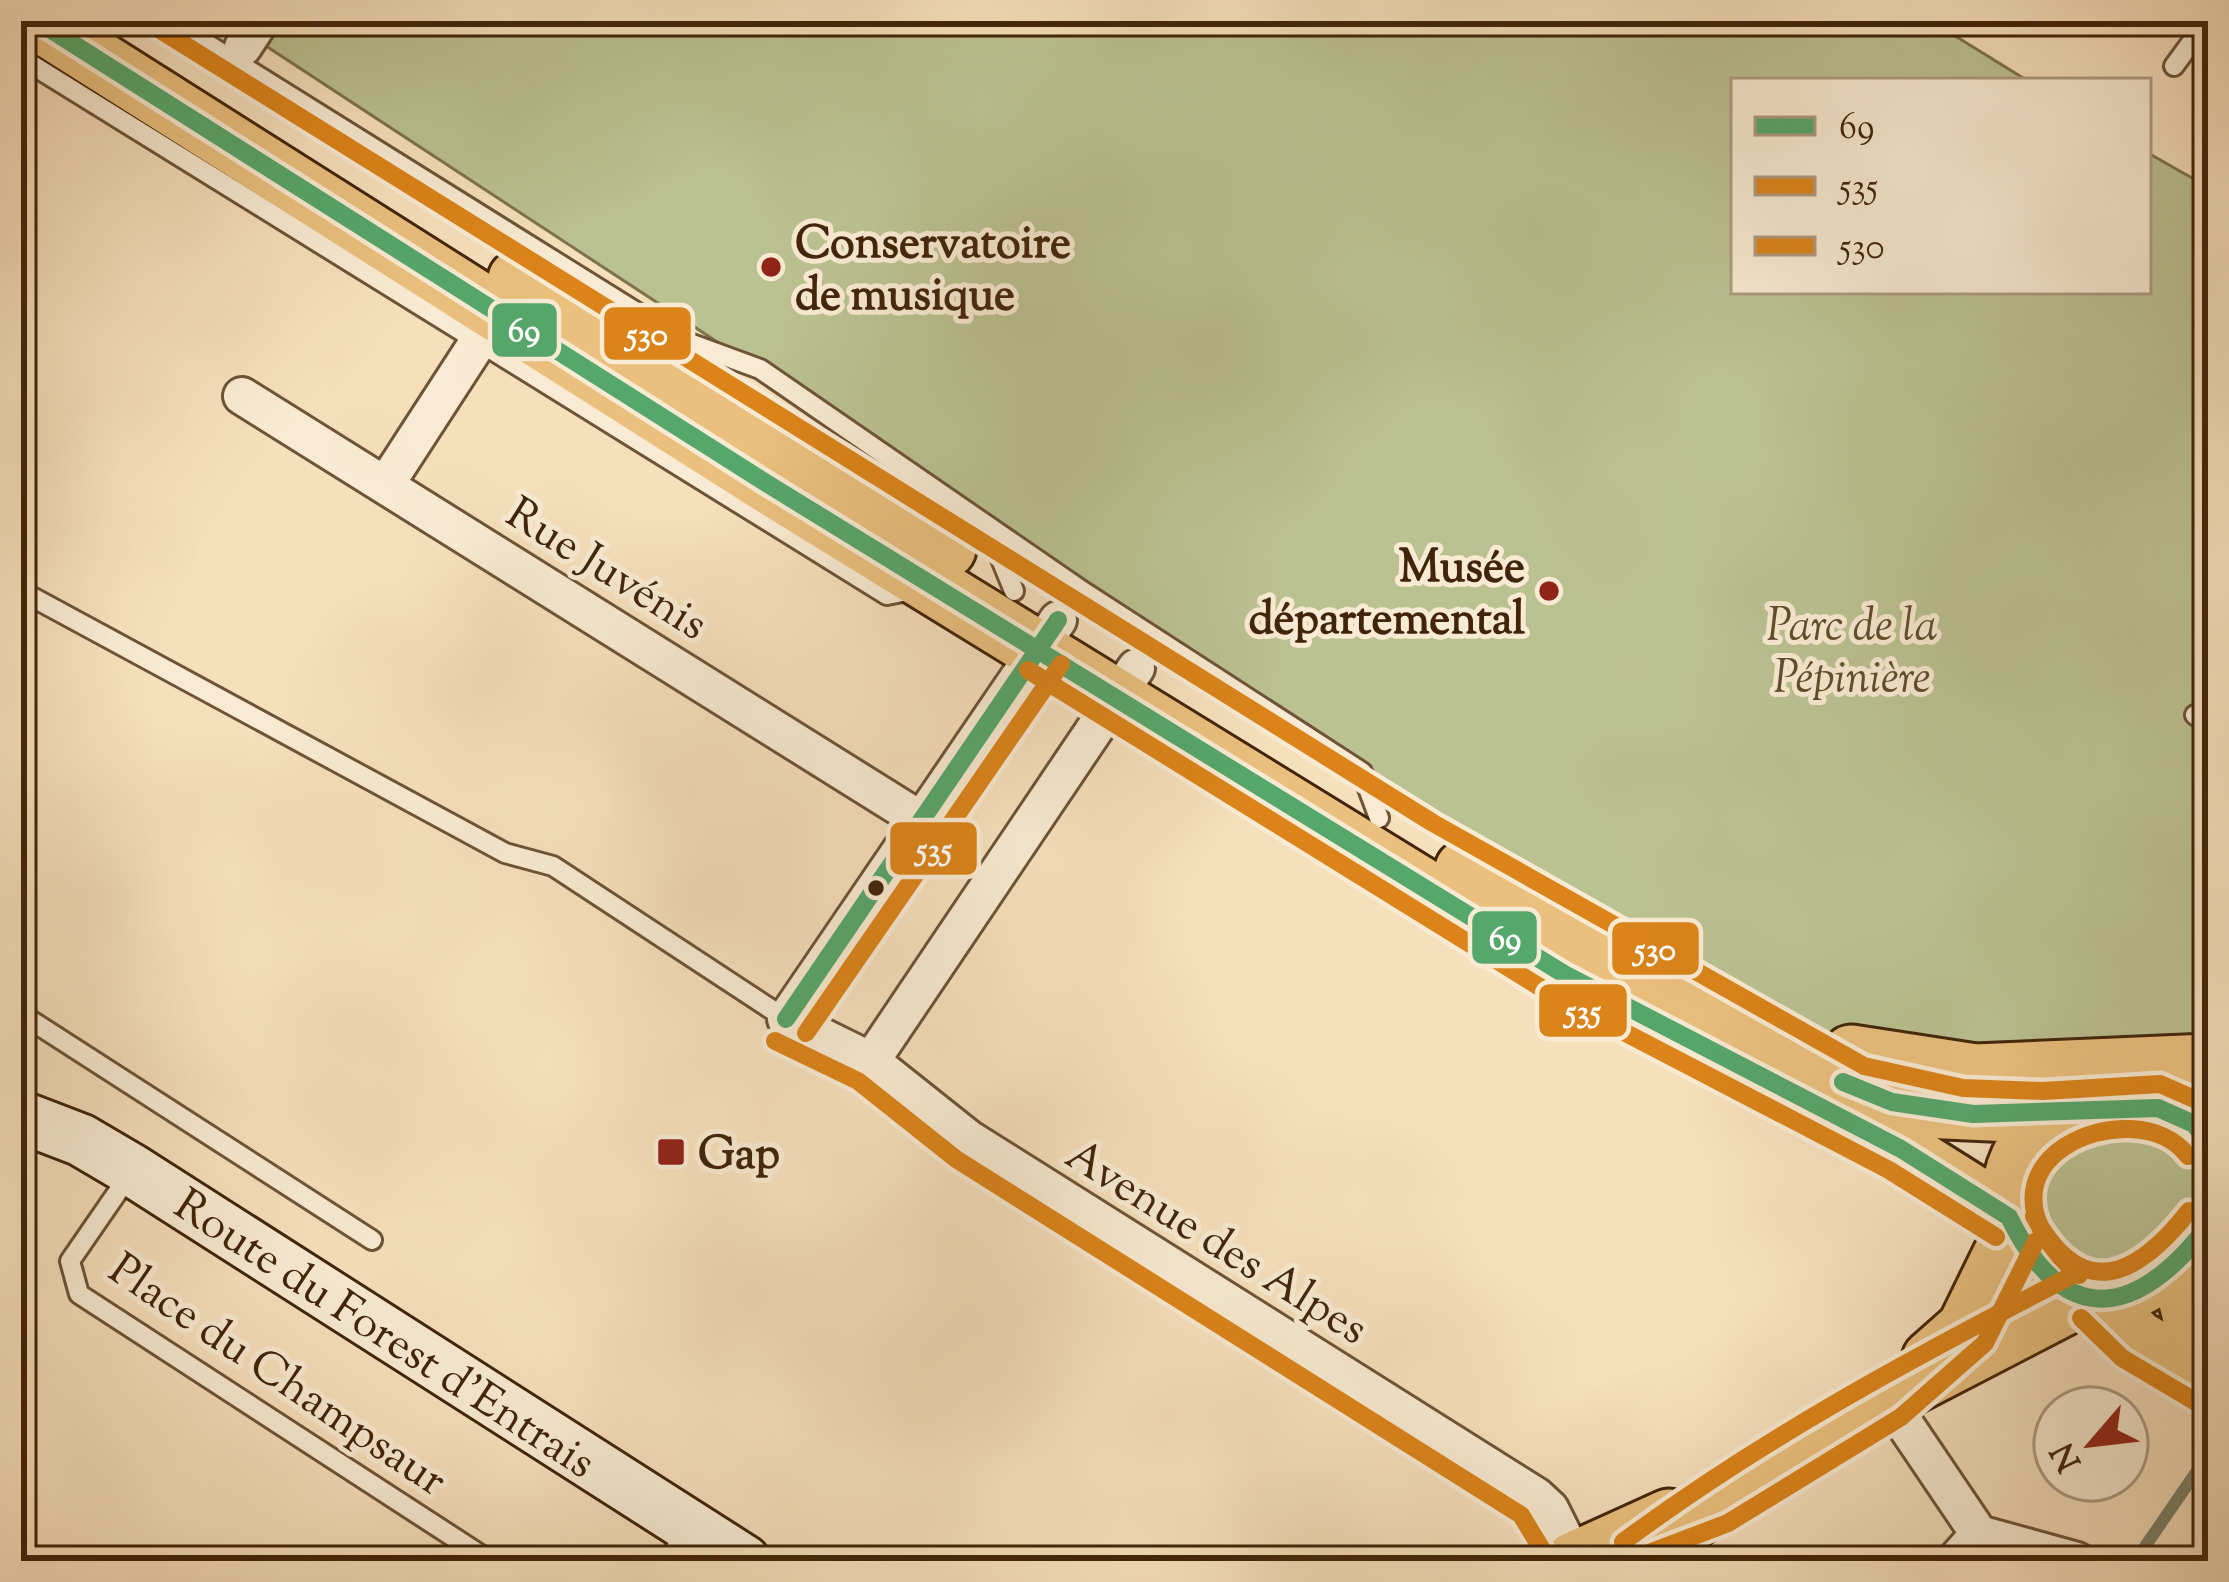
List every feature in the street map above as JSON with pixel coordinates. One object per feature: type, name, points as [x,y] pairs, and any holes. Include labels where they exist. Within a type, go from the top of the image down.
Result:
[{"type":"main road","points":[[37,21],[930,583],[1038,621]]},
{"type":"main road","points":[[100,21],[498,311],[1038,621],[1564,974],[1900,1149],[2011,1223],[2049,1283],[2089,1300],[2137,1339],[2208,1382]]},
{"type":"main road","points":[[1126,682],[1379,818],[1854,1088],[1923,1108],[2059,1115],[2083,1108],[2141,1106],[2200,1124]]},
{"type":"main road","points":[[1726,1017],[1888,1064],[1960,1071],[2208,1063]]},
{"type":"main road","points":[[1888,1397],[1966,1328],[2011,1223],[2009,1188],[2024,1146],[2059,1115]]},
{"type":"main road","points":[[1636,1561],[1718,1501],[1888,1397],[2089,1300],[2122,1294],[2193,1245]]},
{"type":"main road","points":[[2193,1245],[2192,1314],[2208,1338]]},
{"type":"main road","points":[[1575,1561],[1640,1528],[1718,1501]]},
{"type":"street","points":[[386,484],[498,311]]},
{"type":"street","name":"Rue Juvénis","points":[[242,396],[922,821]]},
{"type":"street","points":[[786,1019],[922,821],[1038,621]]},
{"type":"street","points":[[871,1061],[1126,682]]},
{"type":"street","name":"Avenue des Alpes","points":[[786,1019],[871,1061],[969,1139],[1536,1496],[1550,1509],[1575,1561]]},
{"type":"street","name":"Route du Forest d'Entrais","points":[[21,1117],[81,1141],[132,1170],[679,1544],[744,1561]]},
{"type":"street","points":[[1888,1397],[1967,1548],[2077,1561]]},
{"type":"lane","points":[[170,21],[681,340],[760,369],[1362,772],[1379,818]]},
{"type":"lane","points":[[2174,66],[2207,21]]},
{"type":"lane","points":[[21,58],[498,311]]},
{"type":"lane","points":[[987,525],[1038,621]]},
{"type":"lane","points":[[21,591],[494,847],[553,866],[786,1019]]},
{"type":"lane","points":[[21,1014],[372,1240]]},
{"type":"lane","name":"Place du Champsaur","points":[[132,1170],[70,1261],[79,1294],[490,1561]]},
{"type":"green space","name":"Parc de la Pépinière","points":[[240,21],[1931,21],[2023,78],[1731,78],[1731,294],[2151,294],[2151,155],[2208,187],[2208,1054],[1867,1049],[1779,1015],[1568,900],[237,27]]},
{"type":"green space","points":[[2155,1130],[2196,1167],[2200,1192],[2191,1216],[2172,1238],[2147,1255],[2089,1268],[2064,1262],[2042,1238],[2035,1189],[2063,1139]]},
{"type":"waterway","points":[[2135,1561],[2208,1455]]},
{"type":"transit line","name":"69","points":[[37,21],[771,486],[1564,974],[1901,1149],[2009,1217]]},
{"type":"transit line","name":"530","points":[[146,21],[1433,823],[1864,1066],[1963,1088],[2043,1091],[2160,1084],[2208,1105]]},
{"type":"transit line","name":"69","points":[[786,1019],[1058,620]]},
{"type":"transit line","name":"535","points":[[806,1033],[1061,664]]},
{"type":"transit line","name":"535","points":[[1028,670],[1551,994],[1889,1170],[1996,1237]]},
{"type":"transit line","name":"535","points":[[775,1041],[858,1081],[956,1159],[1521,1515],[1549,1561]]},
{"type":"transit line","name":"69","points":[[1843,1082],[1892,1102],[1973,1114],[2158,1108],[2194,1124],[2208,1142]]},
{"type":"transit line","name":"535","points":[[2079,1275],[2044,1234],[2033,1198],[2042,1169],[2065,1146],[2096,1133],[2131,1129],[2163,1136],[2188,1156]]},
{"type":"transit line","name":"530","points":[[2034,1216],[2052,1244],[2071,1261],[2090,1270],[2110,1271],[2149,1252],[2189,1211]]},
{"type":"transit line","name":"69","points":[[2009,1217],[2031,1254],[2054,1279],[2078,1294],[2102,1299],[2128,1294],[2154,1279],[2208,1226]]},
{"type":"transit line","name":"535","points":[[1628,1561],[1728,1523],[1901,1417],[1985,1343],[2036,1241]]},
{"type":"transit line","name":"530","points":[[1623,1542],[1840,1400],[2069,1277]]},
{"type":"transit line","name":"535","points":[[2081,1318],[2122,1358],[2196,1402]]},
{"type":"place","name":"Conservatoire de musique","points":[[771,267]]},
{"type":"place","name":"Musée départemental","points":[[1549,591]]},
{"type":"place","name":"Gap","points":[[671,1152]]}]
